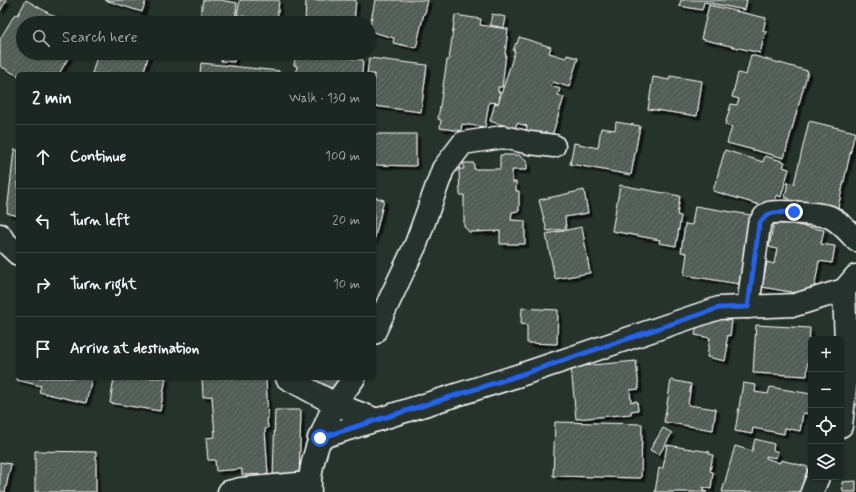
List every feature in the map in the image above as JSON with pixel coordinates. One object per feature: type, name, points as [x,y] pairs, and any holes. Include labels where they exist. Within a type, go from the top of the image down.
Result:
[{"type":"street","points":[[376,329],[416,244],[442,169],[463,143],[503,136],[530,143],[554,146]]},
{"type":"street","points":[[748,307],[759,225],[762,219],[769,213],[794,212],[830,217],[856,240]]},
{"type":"street","points":[[0,235],[3,240],[16,252]]},
{"type":"street","points":[[320,438],[520,375],[719,308],[795,305],[850,283],[847,370],[843,408]]},
{"type":"street","points":[[291,380],[336,404],[377,420]]},
{"type":"street","points":[[229,492],[241,489],[310,487],[320,438],[336,404],[353,380]]},
{"type":"street","points":[[844,428],[856,434]]},
{"type":"street","points":[[812,492],[817,480]]},
{"type":"building","points":[[0,0],[7,0],[0,11]]},
{"type":"building","points":[[26,0],[54,16],[16,16],[16,60],[67,60],[60,72],[16,72],[16,75],[0,66],[0,39],[15,14],[18,15]]},
{"type":"building","points":[[105,0],[146,0],[142,12]]},
{"type":"building","points":[[203,0],[220,0],[237,3],[235,16],[200,16]]},
{"type":"building","points":[[240,0],[279,0],[278,16],[237,15]]},
{"type":"building","points":[[306,0],[356,0],[355,16],[305,16]]},
{"type":"building","points":[[375,0],[428,0],[416,48],[393,43],[394,38],[376,33],[376,16],[372,16]]},
{"type":"building","points":[[681,0],[747,0],[745,10],[704,2],[702,10],[679,6]]},
{"type":"building","points":[[709,5],[766,18],[763,31],[766,31],[760,53],[701,39]]},
{"type":"building","points":[[492,14],[506,17],[504,28],[490,25]]},
{"type":"building","points":[[455,15],[481,19],[480,25],[508,29],[502,87],[498,87],[498,92],[500,92],[499,103],[489,102],[485,127],[462,124],[461,131],[440,128],[441,120],[438,119],[447,60],[449,60]]},
{"type":"building","points":[[519,37],[551,47],[549,53],[566,58],[567,55],[578,58],[569,87],[553,82],[551,86],[560,89],[558,95],[564,97],[551,139],[526,132],[527,126],[517,123],[515,129],[490,121],[495,103],[498,104],[515,51],[513,51]]},
{"type":"building","points":[[751,55],[808,71],[784,158],[727,143],[732,127],[725,125],[731,104],[737,105],[739,99],[732,97],[738,73],[746,75]]},
{"type":"building","points":[[376,59],[427,65],[421,112],[376,106],[376,72],[367,72],[369,60]]},
{"type":"building","points":[[96,60],[147,60],[144,72],[93,72]]},
{"type":"building","points":[[221,60],[234,60],[234,62]]},
{"type":"building","points":[[295,60],[363,60],[362,72],[296,72],[297,66],[294,65]]},
{"type":"building","points":[[201,63],[279,71],[279,72],[200,72]]},
{"type":"building","points":[[670,76],[702,81],[697,116],[648,109],[653,77],[669,80]]},
{"type":"building","points":[[809,121],[855,132],[837,212],[789,201],[789,198],[785,198],[788,182],[794,184]]},
{"type":"building","points":[[616,122],[640,126],[631,175],[570,164],[574,143],[598,148],[601,128],[615,130]]},
{"type":"building","points":[[376,134],[416,134],[416,166],[376,165]]},
{"type":"building","points":[[14,150],[16,150],[16,215],[7,213]]},
{"type":"building","points":[[725,150],[763,162],[765,156],[785,162],[783,167],[789,169],[781,197],[777,195],[773,209],[713,191]]},
{"type":"building","points":[[500,155],[519,155],[527,162],[527,170],[512,170],[512,182],[516,182],[516,191],[519,191],[519,211],[512,212],[511,220],[525,221],[525,244],[500,244],[500,231],[469,232],[464,226],[464,195],[460,195],[459,169],[464,169],[463,163],[474,163],[474,169],[500,169]]},
{"type":"building","points":[[620,185],[680,196],[677,215],[681,216],[676,246],[659,243],[660,240],[612,231]]},
{"type":"building","points":[[584,190],[588,213],[565,217],[566,229],[547,231],[539,200]]},
{"type":"building","points":[[376,198],[384,200],[376,233]]},
{"type":"building","points":[[695,206],[751,215],[739,284],[684,275],[687,253],[681,252],[685,224],[692,225]]},
{"type":"building","points":[[774,221],[824,230],[821,244],[835,246],[832,263],[819,261],[813,296],[762,287],[767,262],[774,264],[777,249],[769,247]]},
{"type":"building","points":[[582,227],[590,273],[555,279],[546,234]]},
{"type":"building","points":[[522,308],[558,310],[557,344],[527,343],[527,325],[521,324]]},
{"type":"building","points":[[716,318],[732,321],[730,336],[728,335],[726,345],[728,345],[725,361],[707,357],[710,338],[695,335],[698,320]]},
{"type":"building","points":[[756,325],[810,328],[810,336],[808,336],[807,376],[753,373]]},
{"type":"building","points":[[636,361],[639,389],[630,390],[631,402],[637,401],[638,410],[631,411],[631,414],[576,419],[571,367]]},
{"type":"building","points":[[17,380],[92,380],[86,403],[39,392],[41,386]]},
{"type":"building","points":[[114,380],[166,380],[160,411],[110,403]]},
{"type":"building","points":[[202,380],[266,380],[268,428],[265,429],[268,474],[242,475],[242,469],[216,471],[215,460],[208,460],[206,438],[215,437],[212,396],[203,397]]},
{"type":"building","points":[[303,380],[342,380],[339,390]]},
{"type":"building","points":[[671,380],[691,384],[688,405],[716,409],[713,430],[664,422]]},
{"type":"building","points":[[743,383],[756,385],[755,392],[768,394],[770,387],[808,393],[808,414],[803,413],[800,431],[785,428],[784,434],[753,428],[752,434],[735,431]]},
{"type":"building","points":[[275,410],[301,410],[299,480],[273,480]]},
{"type":"building","points":[[555,422],[642,424],[641,478],[553,476]]},
{"type":"building","points":[[663,428],[672,433],[659,455],[650,450]]},
{"type":"building","points":[[755,439],[774,444],[773,450],[778,452],[776,458],[766,456],[766,458],[780,463],[781,460],[808,467],[801,492],[722,492],[735,446],[752,451]]},
{"type":"building","points":[[667,445],[710,452],[709,454],[713,455],[710,471],[713,472],[711,489],[703,487],[703,491],[707,492],[655,492],[659,468],[663,468]]},
{"type":"building","points":[[35,451],[96,452],[96,492],[35,492]]},
{"type":"building","points":[[0,462],[11,464],[5,492],[0,492]]},
{"type":"building","points":[[856,481],[856,492],[843,492],[842,482]]},
{"type":"route","points":[[320,438],[520,375],[719,308],[748,307],[759,225],[762,219],[769,213],[794,212]]}]
